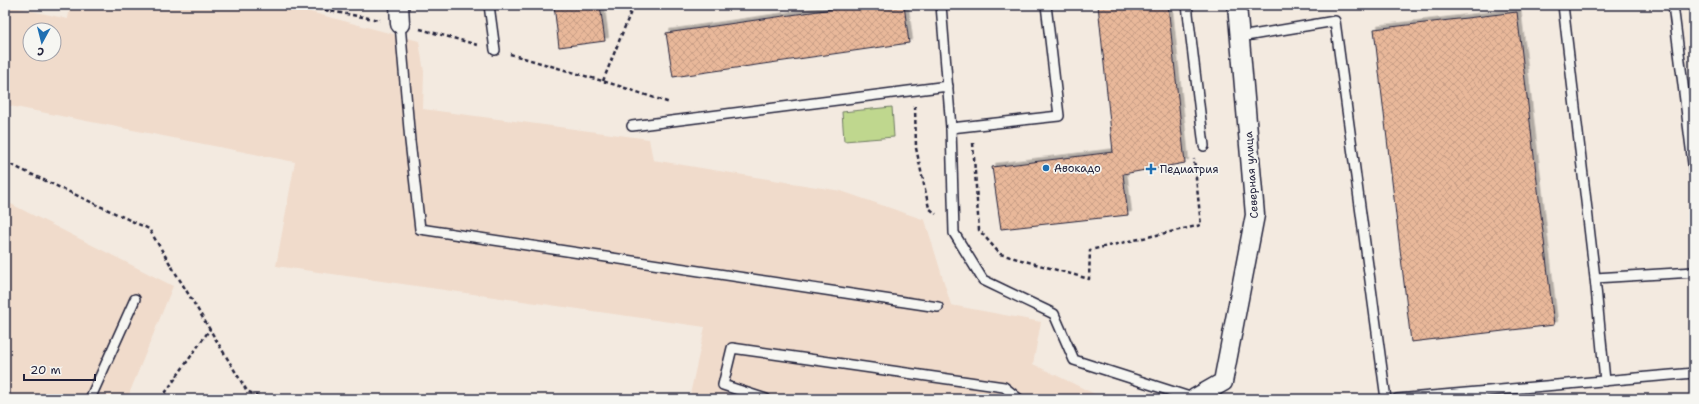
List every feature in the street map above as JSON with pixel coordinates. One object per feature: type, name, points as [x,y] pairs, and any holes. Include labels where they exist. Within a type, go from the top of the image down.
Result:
[{"type":"street","points":[[399,5],[400,24]]},
{"type":"street","name":"Северная улица","points":[[1194,399],[1223,382],[1255,215],[1237,5]]},
{"type":"lane","points":[[489,5],[495,50]]},
{"type":"lane","points":[[941,5],[951,128],[954,233],[983,280],[1054,314],[1074,360],[1194,399]]},
{"type":"lane","points":[[951,128],[1059,116],[1046,5]]},
{"type":"lane","points":[[1187,5],[1204,146]]},
{"type":"lane","points":[[1563,5],[1595,278],[1605,381]]},
{"type":"lane","points":[[1673,5],[1694,172]]},
{"type":"lane","points":[[1240,37],[1335,22],[1386,399]]},
{"type":"lane","points":[[400,24],[410,141],[420,229],[938,306]]},
{"type":"lane","points":[[632,126],[948,86]]},
{"type":"lane","points":[[1595,278],[1694,272]]},
{"type":"lane","points":[[90,399],[135,299]]},
{"type":"lane","points":[[766,399],[723,385],[732,348],[1004,387],[1019,399]]},
{"type":"lane","points":[[1397,399],[1694,373]]},
{"type":"path","points":[[297,5],[400,24]]},
{"type":"path","points":[[603,81],[630,14],[631,5]]},
{"type":"path","points":[[616,85],[638,93]]},
{"type":"path","points":[[914,90],[916,148],[929,208],[954,233]]},
{"type":"path","points":[[972,126],[979,230],[1000,254],[1089,279],[1090,250],[1201,225],[1193,154]]},
{"type":"path","points":[[5,162],[149,229],[247,391],[264,399]]},
{"type":"path","points":[[161,399],[210,330]]},
{"type":"shaded area","points":[[5,5],[68,19],[70,5],[284,5],[419,41],[424,72],[423,109],[649,139],[653,160],[841,191],[925,220],[951,305],[1041,322],[1033,364],[1105,399],[689,399],[705,327],[276,266],[295,162],[5,105]]},
{"type":"shaded area","points":[[5,201],[173,286],[127,399],[5,399]]},
{"type":"green space","points":[[892,107],[894,137],[844,141],[842,112]]},
{"type":"building","points":[[554,5],[600,5],[605,41],[559,47]]},
{"type":"building","points":[[860,5],[904,5],[909,43],[673,77],[666,33]]},
{"type":"building","points":[[1098,5],[1168,5],[1185,163],[1123,174],[1128,215],[1001,229],[992,167],[1113,152]]},
{"type":"building","points":[[1517,12],[1554,325],[1411,342],[1374,29]]},
{"type":"place","name":"Авокадо","points":[[1046,168]]},
{"type":"place","name":"Педиатрия","points":[[1151,169]]}]
